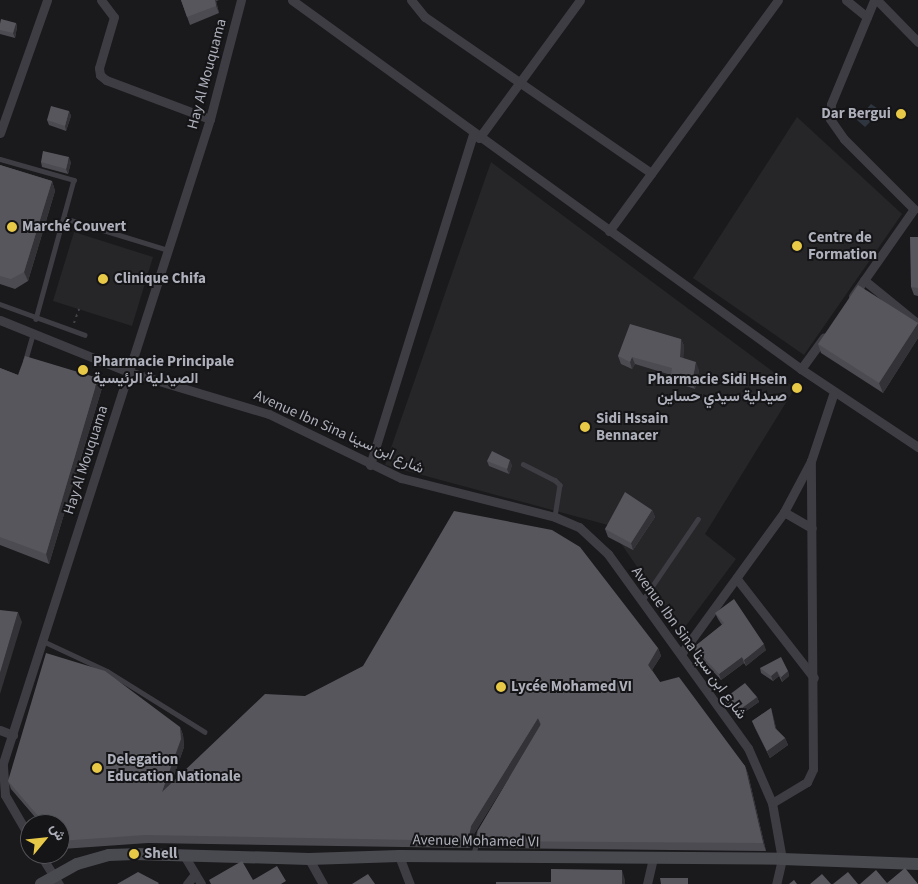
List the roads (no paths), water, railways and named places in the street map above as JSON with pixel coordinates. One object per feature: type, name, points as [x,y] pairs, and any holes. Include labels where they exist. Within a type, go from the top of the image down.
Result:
[{"type":"main road","name":"Avenue Mohamed VI","points":[[41,884],[57,880],[77,864],[109,856],[310,859],[399,856],[653,859],[782,858],[918,864]]},
{"type":"street","points":[[0,132],[47,0]]},
{"type":"street","points":[[101,0],[114,17],[99,68],[100,75],[106,80],[210,119]]},
{"type":"street","name":"Hay Al Mouquama","points":[[20,821],[5,795],[2,779],[13,735],[210,119],[241,0]]},
{"type":"street","points":[[292,0],[476,136],[801,369],[918,447]]},
{"type":"street","points":[[411,0],[425,17],[651,173]]},
{"type":"street","points":[[370,465],[476,136],[520,82],[580,0]]},
{"type":"street","points":[[609,231],[778,0]]},
{"type":"street","points":[[846,0],[867,17]]},
{"type":"street","points":[[847,304],[916,209],[844,139],[830,119],[831,104],[867,17],[876,0],[918,42]]},
{"type":"street","points":[[864,280],[918,324]]},
{"type":"street","name":"Avenue Ibn Sina شارع ابن سينا","points":[[0,320],[33,331],[129,372],[269,414],[370,465],[437,489],[555,517],[579,527],[593,537],[681,654],[748,748],[772,803],[782,858]]},
{"type":"street","points":[[801,369],[830,329]]},
{"type":"street","points":[[681,654],[738,579],[784,512],[811,461],[834,392]]},
{"type":"street","points":[[772,803],[807,782],[811,775],[814,678],[811,461]]},
{"type":"street","points":[[784,512],[812,528]]},
{"type":"street","points":[[738,579],[814,678]]},
{"type":"street","points":[[0,730],[13,735]]},
{"type":"street","points":[[399,856],[410,884]]},
{"type":"street","points":[[185,857],[201,884]]},
{"type":"street","points":[[776,884],[782,858]]},
{"type":"street","points":[[310,859],[323,884]]},
{"type":"street","points":[[647,884],[653,859]]},
{"type":"street","points":[[47,864],[57,880]]},
{"type":"street","points":[[187,884],[195,874]]},
{"type":"lane","points":[[0,159],[74,180],[36,319]]},
{"type":"lane","points":[[64,218],[169,251]]},
{"type":"lane","points":[[0,304],[36,319],[85,335]]},
{"type":"lane","points":[[22,371],[33,331]]},
{"type":"lane","points":[[523,464],[560,485],[555,517]]},
{"type":"lane","points":[[641,602],[698,519]]},
{"type":"lane","points":[[43,641],[107,671],[205,732]]},
{"type":"lane","points":[[473,857],[473,846],[482,828]]},
{"type":"place","name":"Dar Bergui","points":[[901,114]]},
{"type":"place","name":"Marché Couvert","points":[[12,227]]},
{"type":"place","name":"Centre de Formation","points":[[797,246]]},
{"type":"place","name":"Clinique Chifa","points":[[103,279]]},
{"type":"place","name":"Pharmacie Principale الصيدلية الرئيسية","points":[[83,370]]},
{"type":"place","name":"Pharmacie Sidi Hsein صيدلية سيدي حساين","points":[[797,388]]},
{"type":"place","name":"Sidi Hssain Bennacer","points":[[585,427]]},
{"type":"place","name":"Lycée Mohamed VI","points":[[501,687]]},
{"type":"place","name":"Delegation Education Nationale","points":[[97,768]]},
{"type":"place","name":"Shell","points":[[134,854]]}]
